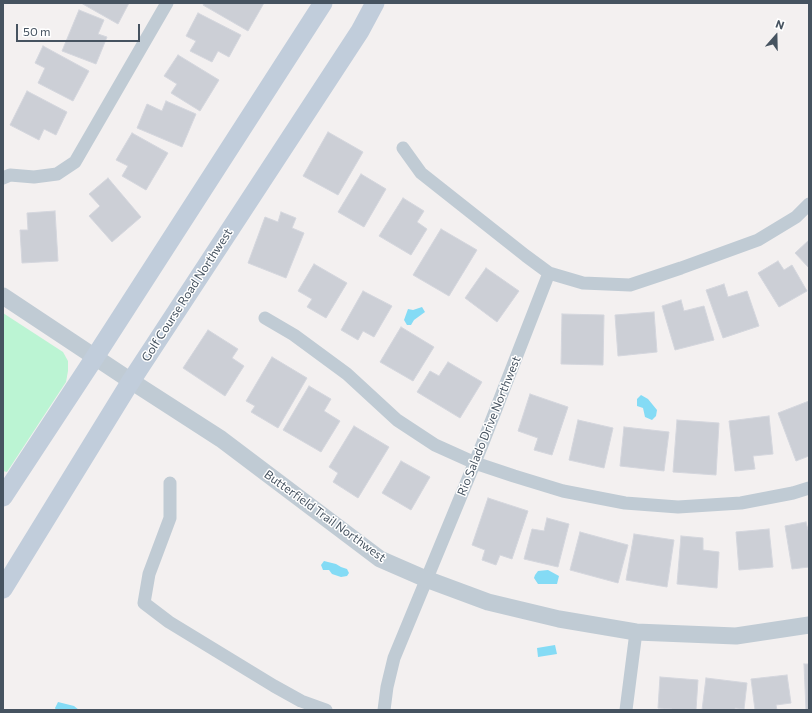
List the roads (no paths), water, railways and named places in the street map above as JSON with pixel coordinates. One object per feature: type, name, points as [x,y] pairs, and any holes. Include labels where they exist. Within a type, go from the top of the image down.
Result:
[{"type":"main road","points":[[3,497],[323,3]]},
{"type":"main road","name":"Golf Course Road Northwest","points":[[3,589],[131,381],[360,31],[375,3]]},
{"type":"street","points":[[3,178],[10,175],[34,177],[58,174],[75,162],[167,3]]},
{"type":"street","points":[[403,148],[421,173],[549,273],[583,283],[630,285],[758,240],[796,217],[809,204]]},
{"type":"street","name":"Rio Salado Drive Northwest","points":[[384,710],[387,687],[394,658],[475,463],[549,273]]},
{"type":"street","name":"Butterfield Trail Northwest","points":[[3,296],[221,439],[380,559],[426,579],[488,602],[559,619],[636,632],[736,636],[809,625]]},
{"type":"street","points":[[265,318],[294,335],[347,374],[397,420],[435,444],[475,463],[514,476],[563,491],[625,503],[678,507],[741,503],[793,493],[809,488]]},
{"type":"street","points":[[170,482],[170,518],[150,574],[144,603],[169,622],[274,686],[301,701],[326,710]]},
{"type":"street","points":[[626,710],[636,632]]},
{"type":"water","points":[[422,307],[425,312],[414,320],[411,325],[407,325],[404,320],[408,309],[413,310]]},
{"type":"water","points":[[641,395],[648,399],[657,410],[656,416],[652,420],[645,417],[643,408],[637,406],[637,399]]},
{"type":"water","points":[[324,561],[347,569],[349,573],[347,576],[341,577],[332,574],[329,570],[323,570],[321,565]]},
{"type":"water","points":[[548,570],[559,576],[557,584],[538,584],[534,578],[535,575],[538,571]]},
{"type":"water","points":[[555,645],[557,654],[538,657],[537,648]]},
{"type":"water","points":[[58,702],[74,706],[79,710],[56,710],[55,708]]}]
